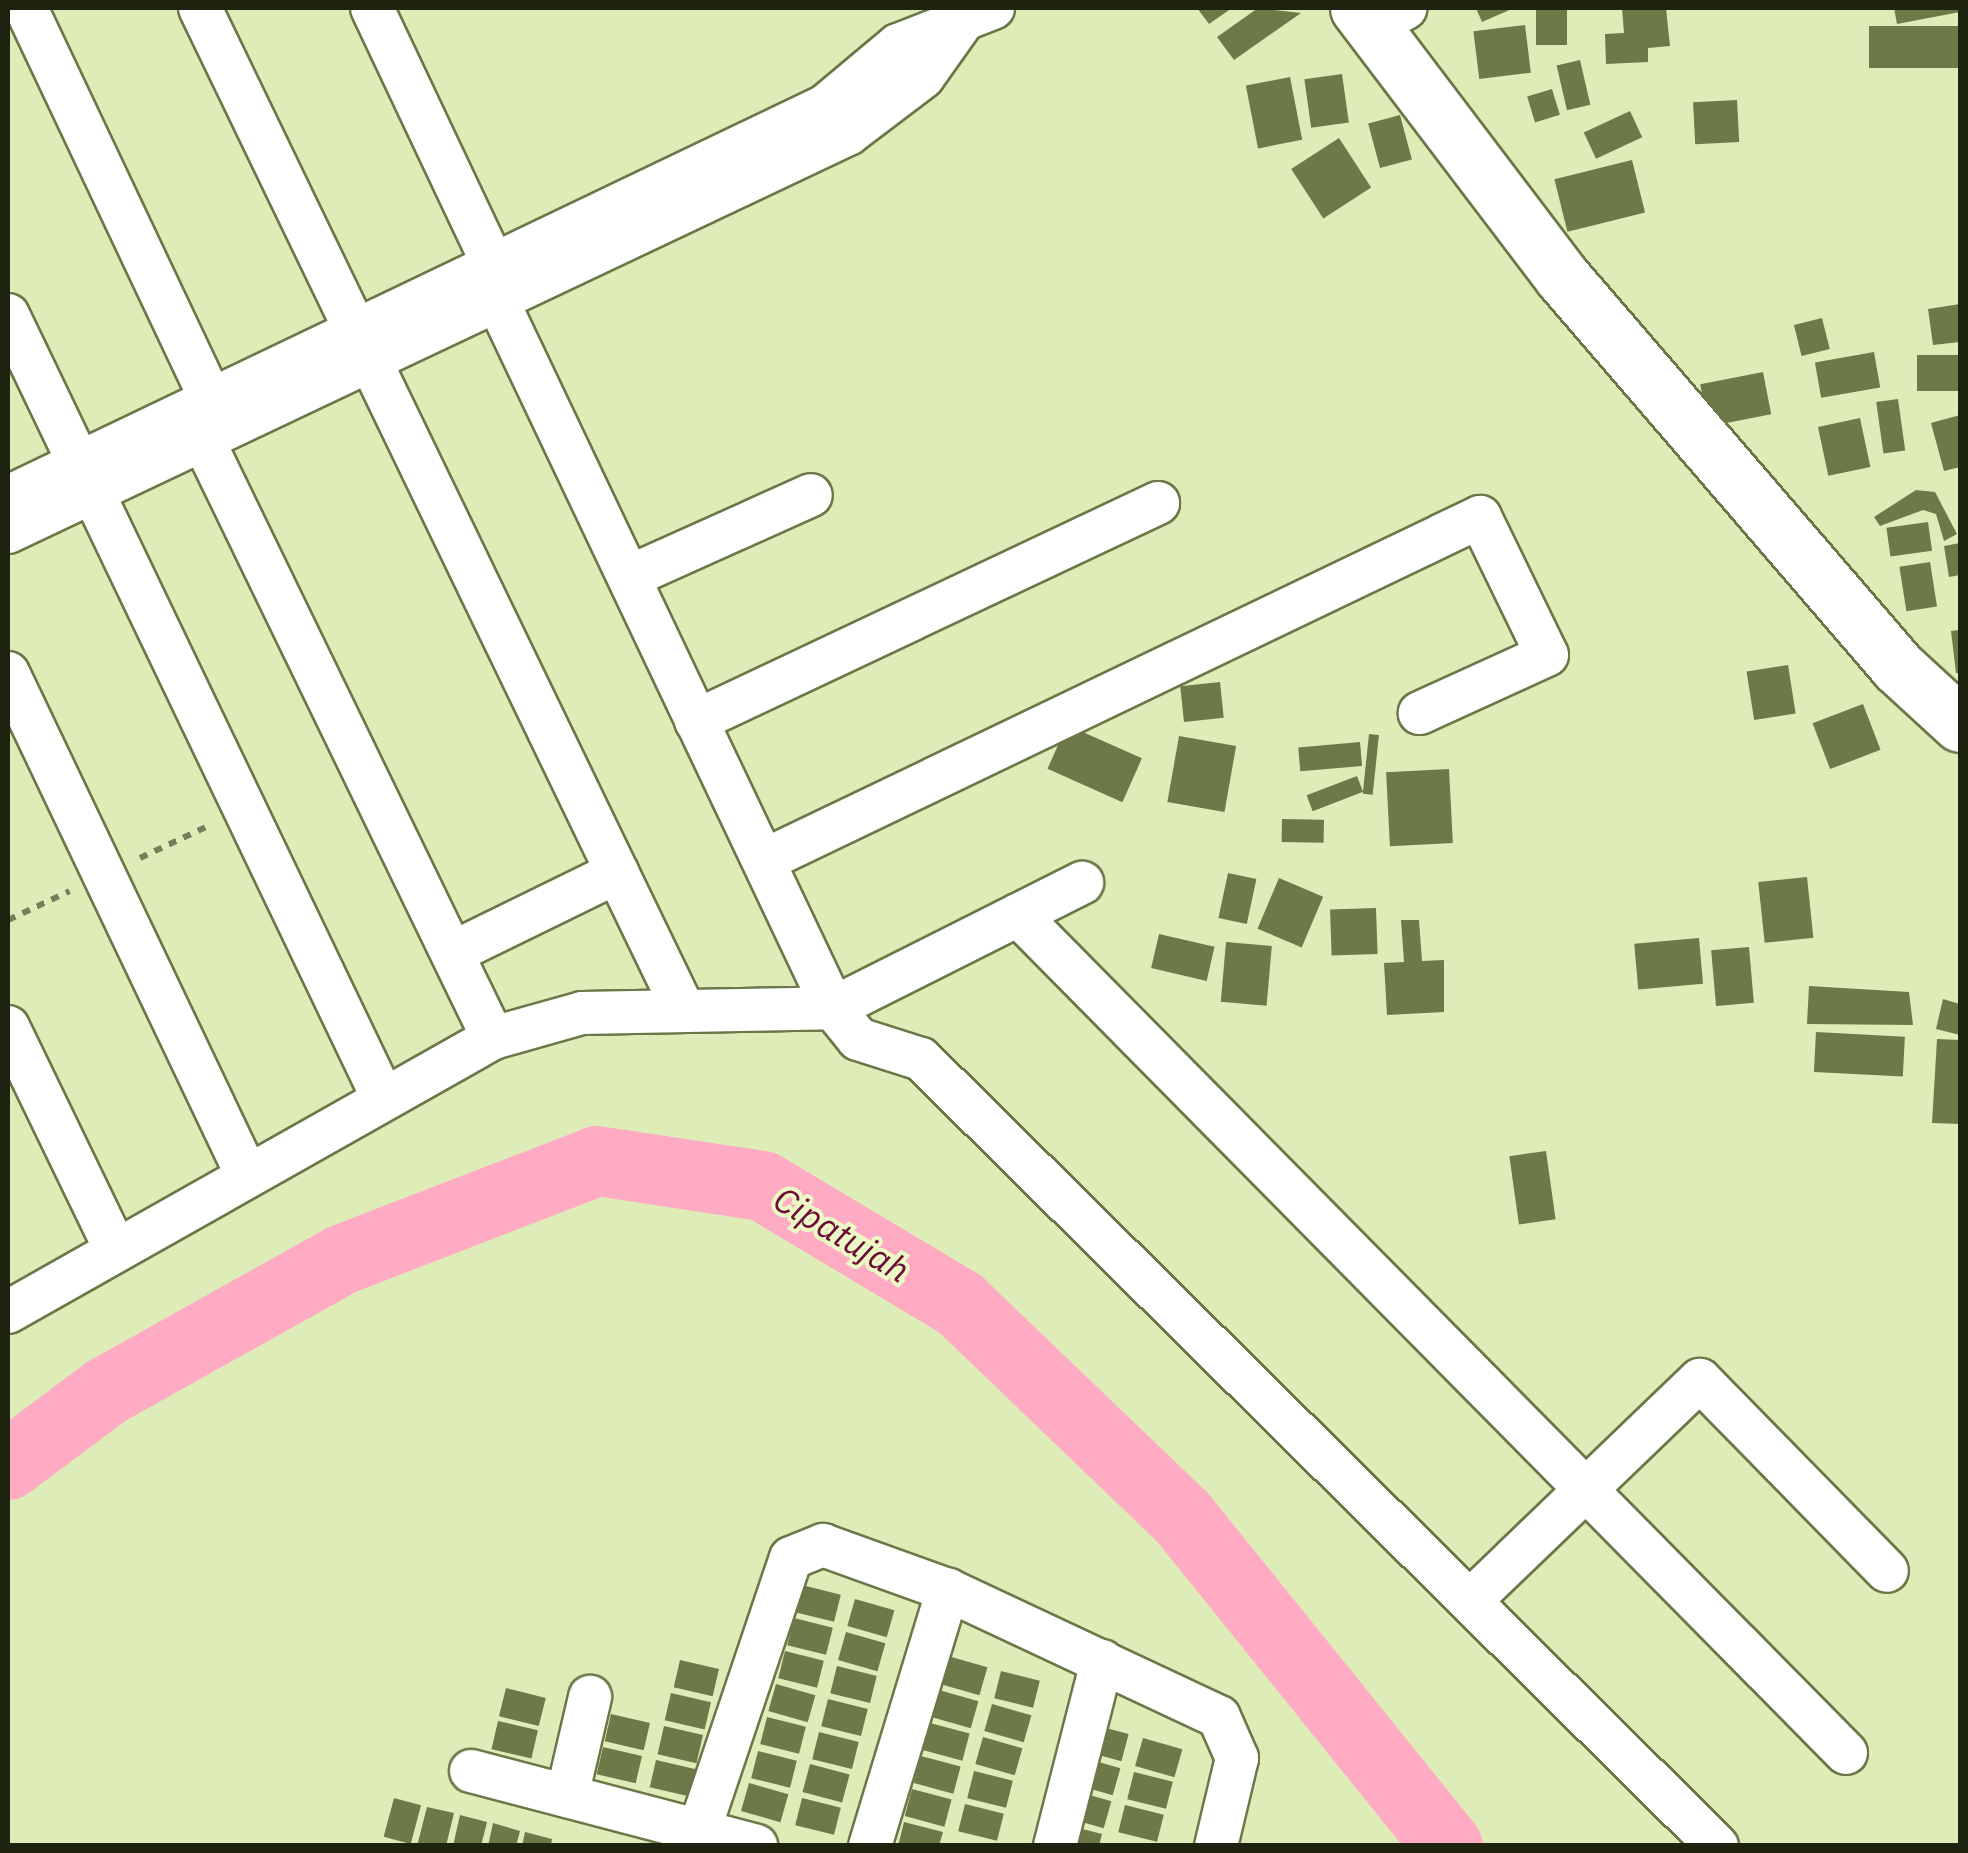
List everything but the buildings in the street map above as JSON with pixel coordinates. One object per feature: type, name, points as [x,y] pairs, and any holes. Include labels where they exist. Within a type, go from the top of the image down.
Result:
[{"type":"street","points":[[26,8],[493,1038]]},
{"type":"street","points":[[200,8],[682,1007]]},
{"type":"street","points":[[372,8],[696,721],[767,859],[832,1008],[858,1039],[922,1059],[1718,1846]]},
{"type":"street","points":[[1379,13],[1563,278],[1898,667],[1960,724]]},
{"type":"street","points":[[8,497],[86,478],[213,423],[495,282],[825,106],[898,45],[976,16]]},
{"type":"street","points":[[8,315],[383,1098]]},
{"type":"street","points":[[8,532],[86,478]]},
{"type":"street","points":[[630,576],[811,495]]},
{"type":"street","points":[[696,721],[1158,503]]},
{"type":"street","points":[[767,859],[1480,517],[1547,654],[1420,713]]},
{"type":"street","points":[[8,673],[246,1173]]},
{"type":"street","points":[[452,953],[617,872]]},
{"type":"street","points":[[8,1312],[114,1246],[493,1038],[582,1012],[682,1007],[832,1008],[1082,883]]},
{"type":"street","points":[[1018,915],[1846,1752]]},
{"type":"street","points":[[8,1027],[114,1246]]},
{"type":"street","points":[[1470,1601],[1700,1380],[1887,1571]]},
{"type":"street","points":[[699,1831],[801,1549],[824,1544],[948,1590],[1102,1660],[1230,1729],[1237,1758],[1216,1846]]},
{"type":"street","points":[[870,1846],[948,1590]]},
{"type":"street","points":[[1055,1846],[1102,1660]]},
{"type":"street","points":[[567,1796],[590,1697]]},
{"type":"street","points":[[471,1772],[756,1846]]},
{"type":"waterway","name":"Cipatujah","points":[[8,1465],[107,1391],[341,1260],[597,1161],[763,1186],[960,1304],[1183,1518],[1448,1846]]}]
